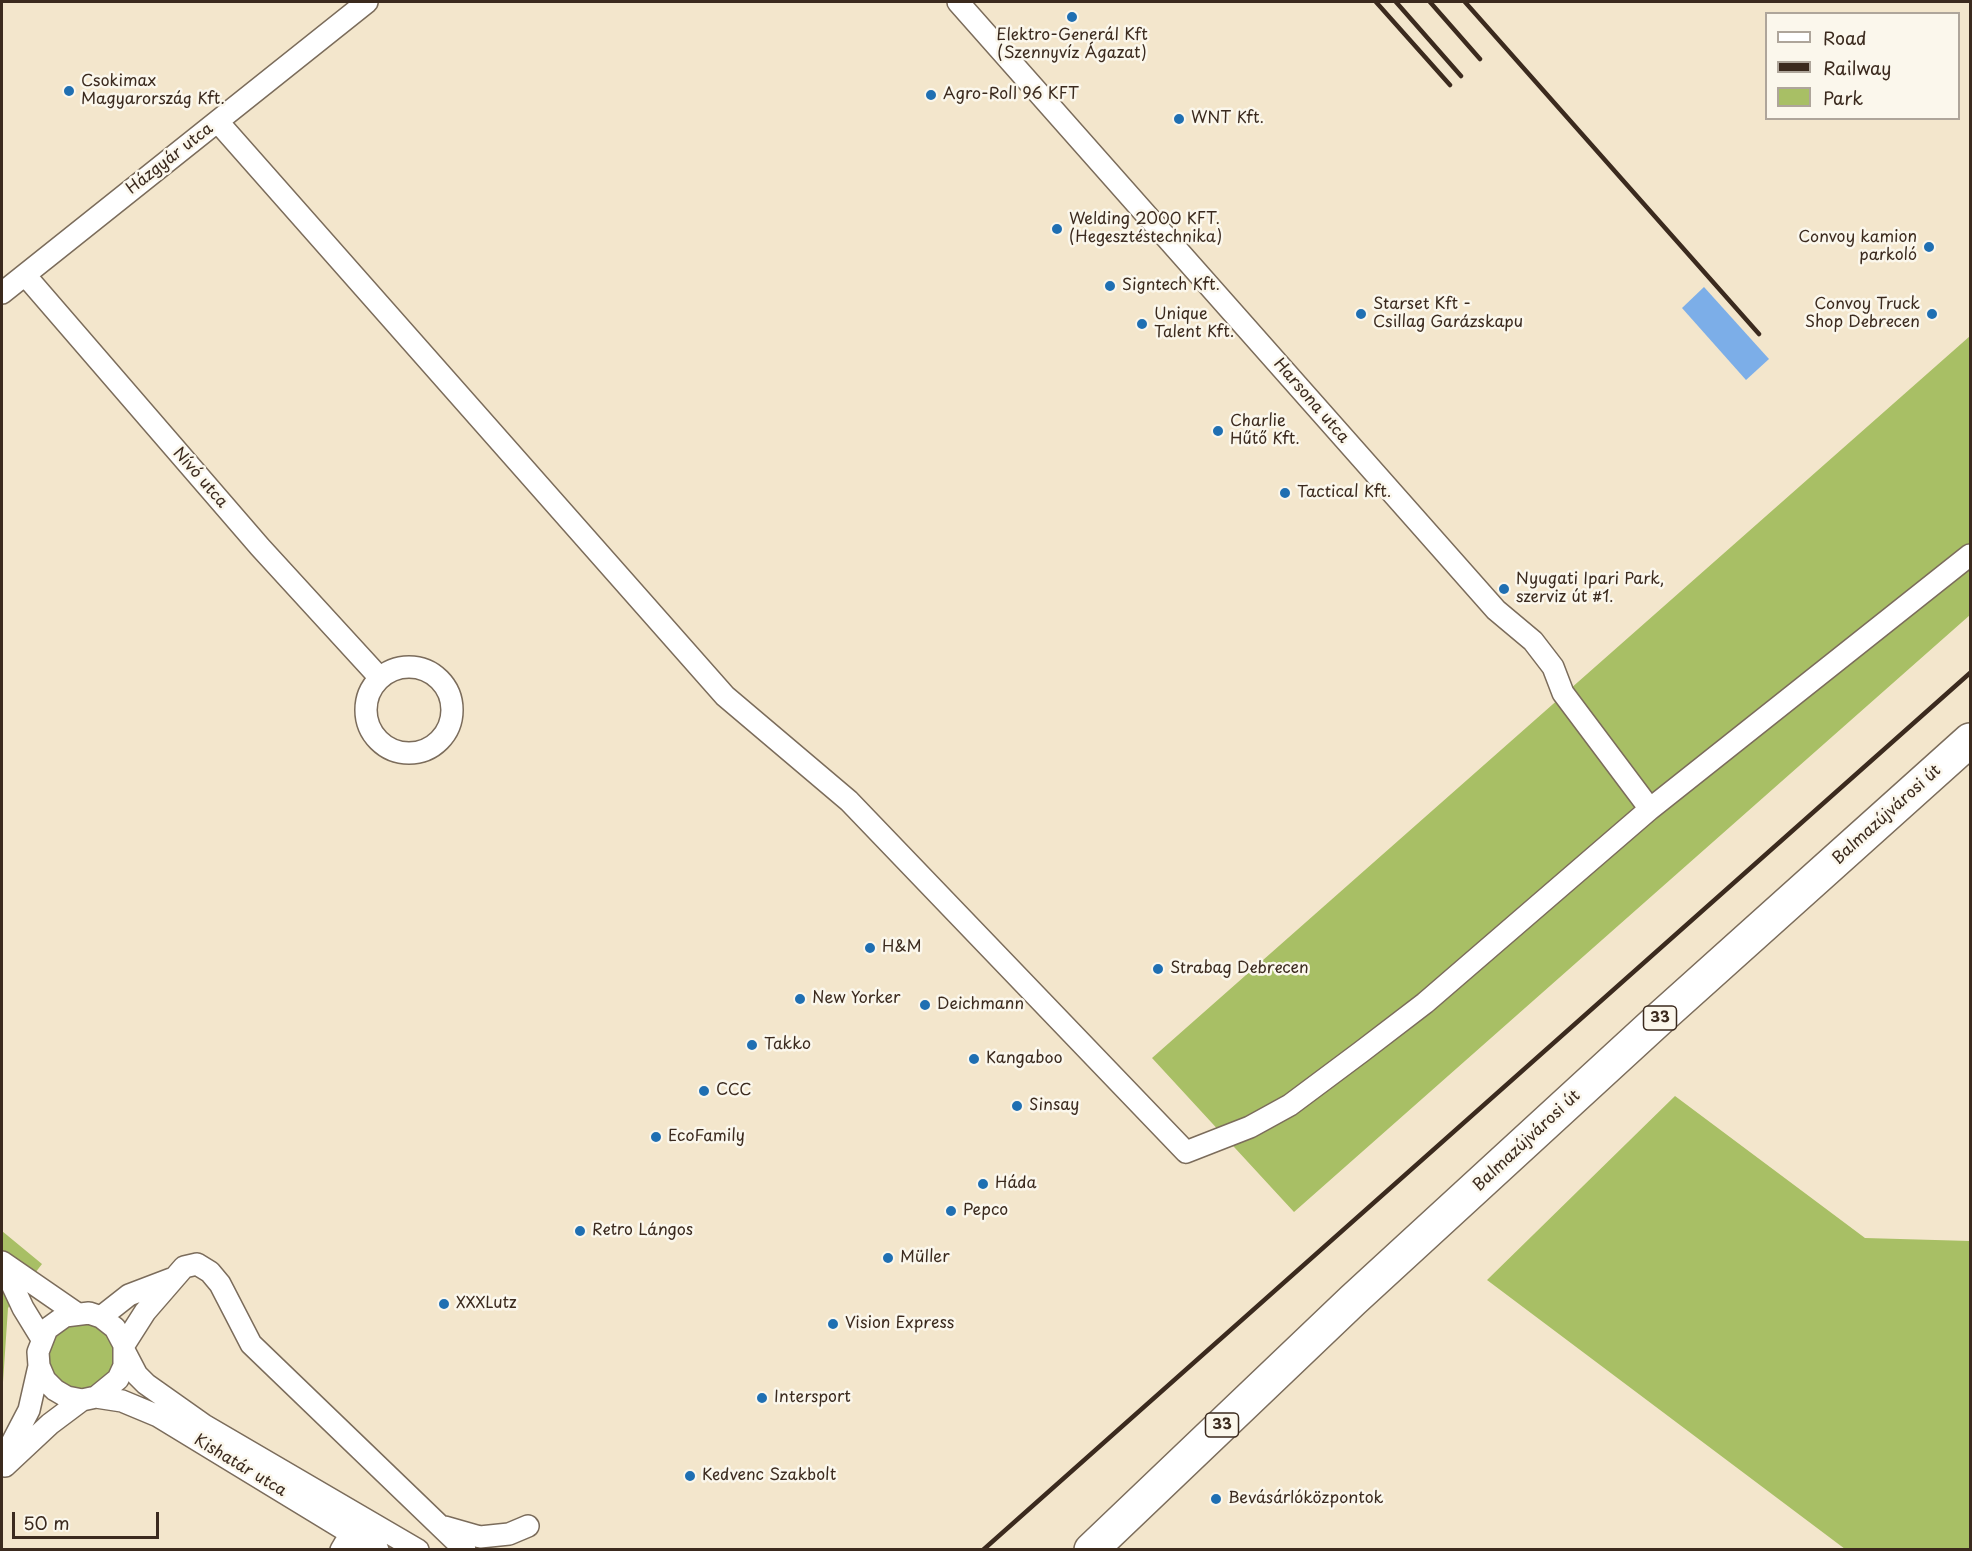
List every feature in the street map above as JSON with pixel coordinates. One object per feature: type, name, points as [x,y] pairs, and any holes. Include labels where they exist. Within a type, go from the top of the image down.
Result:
[{"type":"main road","name":"Balmazújvárosi út","points":[[1091,1550],[1362,1292],[1658,1020],[1971,740]]},
{"type":"street","name":"Házgyár utca","points":[[2,293],[367,2]]},
{"type":"street","name":"Harsona utca","points":[[958,2],[1496,610],[1533,641],[1553,667],[1563,693],[1650,809]]},
{"type":"street","points":[[218,122],[725,696],[849,801],[1186,1152],[1250,1127],[1290,1105],[1361,1052],[1425,1003],[1650,809],[1971,555]]},
{"type":"street","name":"Nívó utca","points":[[25,275],[260,547],[380,678]]},
{"type":"street","points":[[416,668],[439,680],[449,697],[451,717],[446,731],[438,742],[425,750],[411,753],[397,752],[375,738],[369,726],[367,701],[380,678],[391,671],[416,668]]},
{"type":"street","points":[[2,1262],[76,1313],[101,1317],[116,1328],[124,1348],[124,1366],[118,1379],[50,1424],[2,1470]]},
{"type":"street","points":[[2,1262],[23,1308],[42,1339]]},
{"type":"street","points":[[124,1348],[145,1312],[183,1267],[197,1264],[210,1272],[220,1284],[251,1344],[465,1550]]},
{"type":"street","points":[[101,1317],[129,1295],[175,1278]]},
{"type":"street","points":[[2,1462],[29,1410],[39,1366],[38,1352],[42,1339],[55,1321],[76,1313]]},
{"type":"street","name":"Kishatár utca","points":[[124,1348],[137,1375],[146,1384],[204,1425],[418,1550]]},
{"type":"street","points":[[39,1366],[45,1380],[55,1390],[67,1397],[89,1398]]},
{"type":"street","name":"Kishatár utca","points":[[89,1398],[122,1401],[158,1416],[346,1541],[378,1550]]},
{"type":"street","points":[[442,1526],[480,1537],[509,1534],[528,1526],[509,1548]]},
{"type":"green space","points":[[1970,336],[1970,615],[1294,1212],[1152,1058]]},
{"type":"green space","points":[[1675,1096],[1865,1238],[1970,1241],[1970,1549],[1845,1549],[1487,1280]]},
{"type":"green space","points":[[2,1231],[42,1264],[8,1308],[2,1397]]},
{"type":"green space","points":[[82,1322],[95,1325],[106,1332],[113,1343],[116,1356],[113,1369],[106,1380],[95,1387],[82,1390],[69,1387],[58,1380],[51,1369],[48,1356],[51,1343],[58,1332],[69,1325]]},
{"type":"water","points":[[1704,287],[1769,359],[1746,380],[1682,308]]},
{"type":"railway","points":[[1376,2],[1450,85]]},
{"type":"railway","points":[[1396,2],[1461,76]]},
{"type":"railway","points":[[1430,2],[1480,59]]},
{"type":"railway","points":[[1465,2],[1759,334]]},
{"type":"railway","points":[[983,1550],[1970,673]]},
{"type":"place","name":"Elektro-Generál Kft (Szennyvíz Ágazat)","points":[[1072,17]]},
{"type":"place","name":"Csokimax Magyarország Kft.","points":[[69,91]]},
{"type":"place","name":"Agro-Roll 96 KFT","points":[[931,95]]},
{"type":"place","name":"WNT Kft.","points":[[1179,119]]},
{"type":"place","name":"Welding 2000 KFT. (Hegesztéstechnika)","points":[[1057,229]]},
{"type":"place","name":"Convoy kamion parkoló","points":[[1929,247]]},
{"type":"place","name":"Signtech Kft.","points":[[1110,286]]},
{"type":"place","name":"Starset Kft - Csillag Garázskapu","points":[[1361,314]]},
{"type":"place","name":"Convoy Truck Shop Debrecen","points":[[1932,314]]},
{"type":"place","name":"Unique Talent Kft.","points":[[1142,324]]},
{"type":"place","name":"Charlie Hűtő Kft.","points":[[1218,431]]},
{"type":"place","name":"Tactical Kft.","points":[[1285,493]]},
{"type":"place","name":"Nyugati Ipari Park, szerviz út #1.","points":[[1504,589]]},
{"type":"place","name":"H&M","points":[[870,948]]},
{"type":"place","name":"Strabag Debrecen","points":[[1158,969]]},
{"type":"place","name":"New Yorker","points":[[800,999]]},
{"type":"place","name":"Deichmann","points":[[925,1005]]},
{"type":"place","name":"Takko","points":[[752,1045]]},
{"type":"place","name":"Kangaboo","points":[[974,1059]]},
{"type":"place","name":"CCC","points":[[704,1091]]},
{"type":"place","name":"Sinsay","points":[[1017,1106]]},
{"type":"place","name":"EcoFamily","points":[[656,1137]]},
{"type":"place","name":"Háda","points":[[983,1184]]},
{"type":"place","name":"Pepco","points":[[951,1211]]},
{"type":"place","name":"Retro Lángos","points":[[580,1231]]},
{"type":"place","name":"Müller","points":[[888,1258]]},
{"type":"place","name":"XXXLutz","points":[[444,1304]]},
{"type":"place","name":"Vision Express","points":[[833,1324]]},
{"type":"place","name":"Intersport","points":[[762,1398]]},
{"type":"place","name":"Kedvenc Szakbolt","points":[[690,1476]]},
{"type":"place","name":"Bevásárlóközpontok","points":[[1216,1499]]}]
